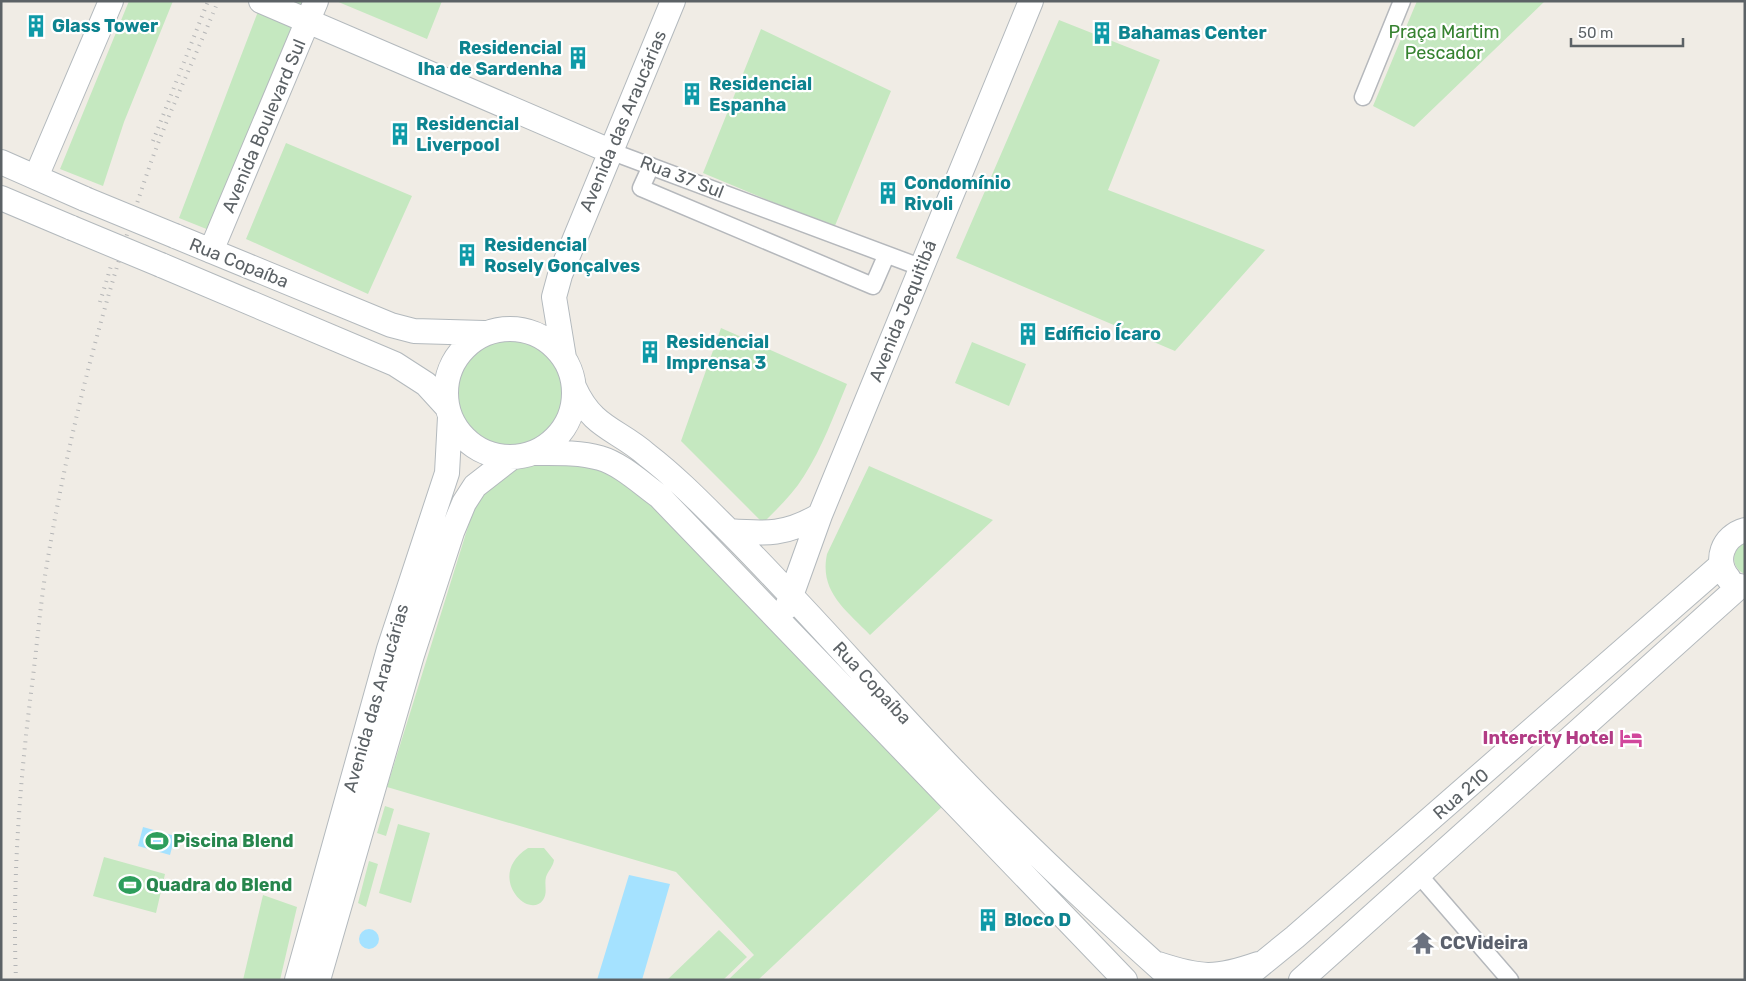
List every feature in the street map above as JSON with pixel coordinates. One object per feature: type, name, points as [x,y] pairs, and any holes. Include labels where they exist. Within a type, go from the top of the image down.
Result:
[{"type":"main road","points":[[36,177],[111,1]]},
{"type":"main road","name":"Rua 37 Sul","points":[[261,1],[312,11],[610,150]]},
{"type":"main road","name":"Avenida das Araucárias","points":[[564,358],[554,296],[560,275],[673,1]]},
{"type":"main road","name":"Avenida Jequitibá","points":[[782,623],[820,515],[920,267],[1031,1]]},
{"type":"main road","name":"Avenida Boulevard Sul","points":[[211,251],[312,11]]},
{"type":"main road","name":"Rua Copaíba","points":[[1,162],[85,199],[391,324],[414,331],[484,333]]},
{"type":"main road","name":"Rua Copaíba","points":[[1,198],[395,364],[426,384],[448,412]]},
{"type":"main road","points":[[506,328],[528,330],[549,341],[564,358],[571,372],[574,387],[574,403],[569,419],[560,433],[548,445],[534,453],[511,458],[492,455],[474,447],[460,434],[448,412],[445,385],[452,363],[465,345],[484,333],[506,328]]},
{"type":"main road","name":"Rua Copaíba","points":[[574,387],[583,406],[602,425],[645,453],[684,487],[729,530],[791,595],[945,778]]},
{"type":"main road","name":"Avenida das Araucárias","points":[[296,980],[389,649],[447,473],[448,412]]},
{"type":"main road","name":"Rua Copaíba","points":[[534,453],[572,454],[601,458],[630,474],[659,496],[782,623],[992,824],[1173,980]]},
{"type":"main road","name":"Avenida das Araucárias","points":[[318,980],[412,655],[452,532],[464,503],[475,486],[511,458]]},
{"type":"main road","points":[[729,530],[763,534],[783,531],[803,525],[820,515]]},
{"type":"main road","points":[[1742,587],[1725,574],[1721,565],[1724,546],[1729,538],[1745,530]]},
{"type":"main road","name":"Rua 210","points":[[1242,980],[1269,960],[1721,565]]},
{"type":"main road","name":"Rua 210","points":[[1301,980],[1420,875],[1530,773],[1742,587]]},
{"type":"main road","points":[[389,649],[412,655]]},
{"type":"main road","name":"Rua Copaíba","points":[[992,824],[1125,980]]},
{"type":"main road","points":[[1155,964],[1198,976],[1216,976],[1269,960]]},
{"type":"street","points":[[1363,97],[1402,1]]},
{"type":"street","name":"Rua 37 Sul","points":[[610,150],[886,256],[920,267]]},
{"type":"street","points":[[651,166],[641,188],[873,286],[886,256]]},
{"type":"street","points":[[1420,875],[1510,980]]},
{"type":"green space","points":[[129,1],[173,1],[124,122],[103,186],[60,169]]},
{"type":"green space","points":[[262,1],[302,1],[209,230],[179,218]]},
{"type":"green space","points":[[336,1],[442,1],[427,39]]},
{"type":"green space","name":"Praça Martim Pescador","points":[[1417,1],[1545,1],[1414,127],[1373,106]]},
{"type":"green space","points":[[1059,20],[1160,60],[1108,190],[1265,250],[1175,351],[956,258]]},
{"type":"green space","points":[[761,29],[891,91],[834,228],[703,173]]},
{"type":"green space","points":[[286,143],[412,196],[368,294],[246,239]]},
{"type":"green space","points":[[721,328],[847,384],[827,431],[800,483],[763,523],[681,441]]},
{"type":"green space","points":[[510,333],[533,337],[552,350],[565,369],[569,392],[565,415],[552,434],[533,447],[510,451],[487,447],[468,434],[455,415],[451,392],[455,369],[468,350],[487,337]]},
{"type":"green space","points":[[972,342],[1026,364],[1009,406],[955,383]]},
{"type":"green space","points":[[544,462],[581,464],[617,477],[659,506],[944,805],[758,980],[728,980],[754,955],[676,872],[387,787],[476,501],[506,474]]},
{"type":"green space","points":[[869,466],[993,520],[870,635],[836,599],[827,579],[826,567],[827,554]]},
{"type":"green space","points":[[1745,543],[1745,574],[1737,567],[1734,558],[1737,550]]},
{"type":"green space","points":[[385,806],[394,809],[386,836],[377,833]]},
{"type":"green space","points":[[398,824],[430,833],[411,903],[379,893]]},
{"type":"green space","points":[[528,848],[544,848],[554,860],[546,877],[546,892],[543,900],[536,905],[528,905],[520,900],[510,882],[510,870],[516,859]]},
{"type":"green space","name":"Quadra do Blend","points":[[104,857],[165,874],[156,913],[93,896]]},
{"type":"green space","points":[[369,861],[378,864],[366,907],[358,903]]},
{"type":"green space","points":[[263,895],[297,907],[280,980],[243,980]]},
{"type":"green space","points":[[719,930],[747,957],[723,980],[667,980]]},
{"type":"water","name":"Piscina Blend","points":[[143,827],[175,836],[170,855],[138,846]]},
{"type":"water","points":[[629,875],[670,884],[642,980],[597,980]]},
{"type":"water","points":[[369,929],[376,932],[379,939],[376,946],[369,949],[362,946],[359,939],[362,932]]},
{"type":"railway","points":[[153,141],[208,1]]},
{"type":"railway","points":[[16,980],[16,866],[24,752],[45,576],[64,472],[102,317],[133,215],[158,144],[218,1]]},
{"type":"railway","points":[[100,302],[111,266]]},
{"type":"place","name":"Glass Tower","points":[[36,26]]},
{"type":"place","name":"Bahamas Center","points":[[1102,33]]},
{"type":"place","name":"Residencial Iha de Sardenha","points":[[578,58]]},
{"type":"place","name":"Residencial Espanha","points":[[692,94]]},
{"type":"place","name":"Residencial Liverpool","points":[[400,134]]},
{"type":"place","name":"Condomínio Rivoli","points":[[888,193]]},
{"type":"place","name":"Residencial Rosely Gonçalves","points":[[467,255]]},
{"type":"place","name":"Edíficio Ícaro","points":[[1028,334]]},
{"type":"place","name":"Residencial Imprensa 3","points":[[650,352]]},
{"type":"place","name":"Intercity Hotel","points":[[1631,738]]},
{"type":"place","name":"Piscina Blend","points":[[157,841]]},
{"type":"place","name":"Quadra do Blend","points":[[130,885]]},
{"type":"place","name":"Bloco D","points":[[988,920]]},
{"type":"place","name":"CCVideira","points":[[1423,943]]}]
